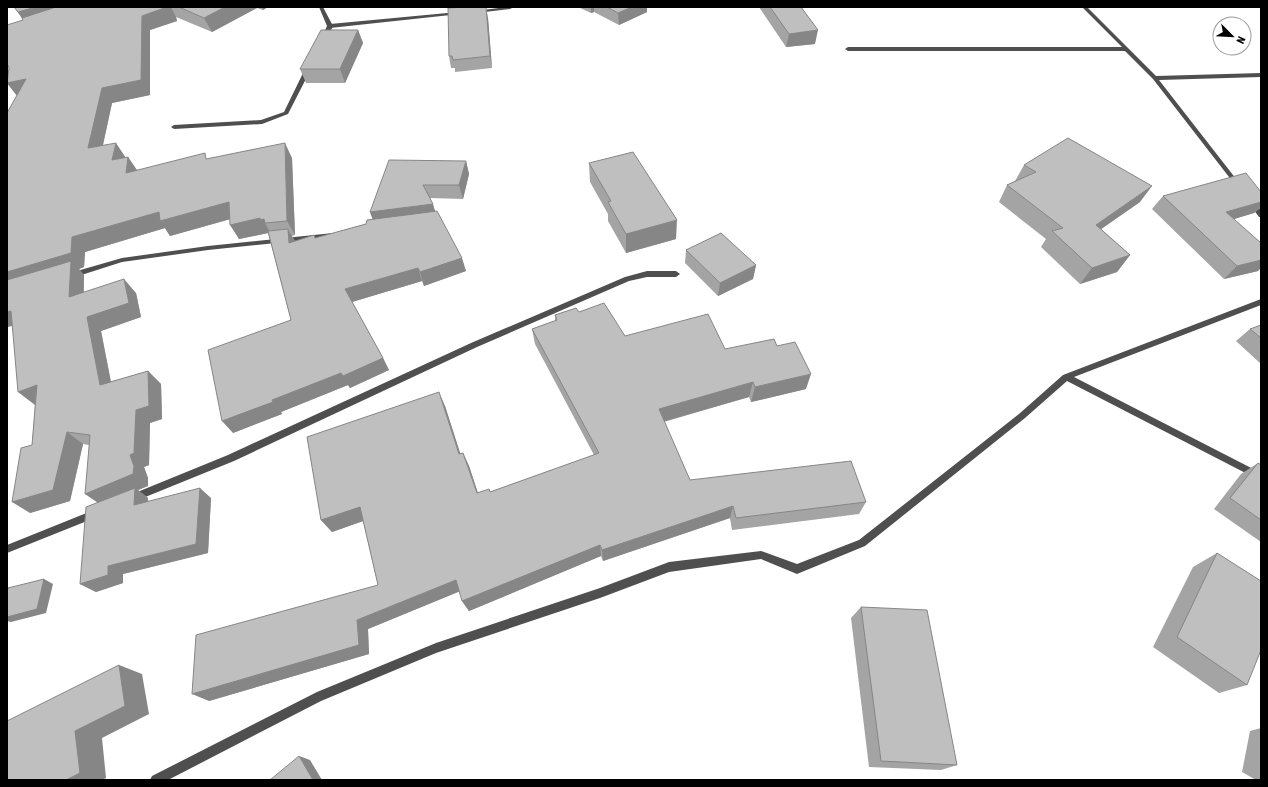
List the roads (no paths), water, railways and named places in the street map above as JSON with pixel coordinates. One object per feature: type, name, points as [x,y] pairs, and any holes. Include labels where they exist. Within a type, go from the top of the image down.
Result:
[{"type":"street","points":[[321,7],[330,26]]},
{"type":"street","points":[[1084,7],[1155,78],[1242,190]]},
{"type":"street","points":[[471,12],[510,8]]},
{"type":"street","points":[[330,26],[463,13]]},
{"type":"street","points":[[320,46],[330,26]]},
{"type":"street","points":[[848,49],[1126,49]]},
{"type":"street","points":[[174,127],[262,122],[286,113],[310,66]]},
{"type":"street","points":[[1155,78],[1261,76]]},
{"type":"street","points":[[1246,196],[1261,215]]},
{"type":"street","points":[[68,276],[122,260],[208,248],[340,234]]},
{"type":"street","points":[[123,502],[231,458],[474,345],[627,279],[647,274],[676,274]]},
{"type":"street","points":[[156,780],[317,697],[436,648],[593,595],[669,566],[761,555],[797,569],[862,543],[1022,416],[1066,377],[1261,302]]},
{"type":"street","points":[[1066,377],[1261,477]]},
{"type":"street","points":[[7,549],[101,511]]}]
